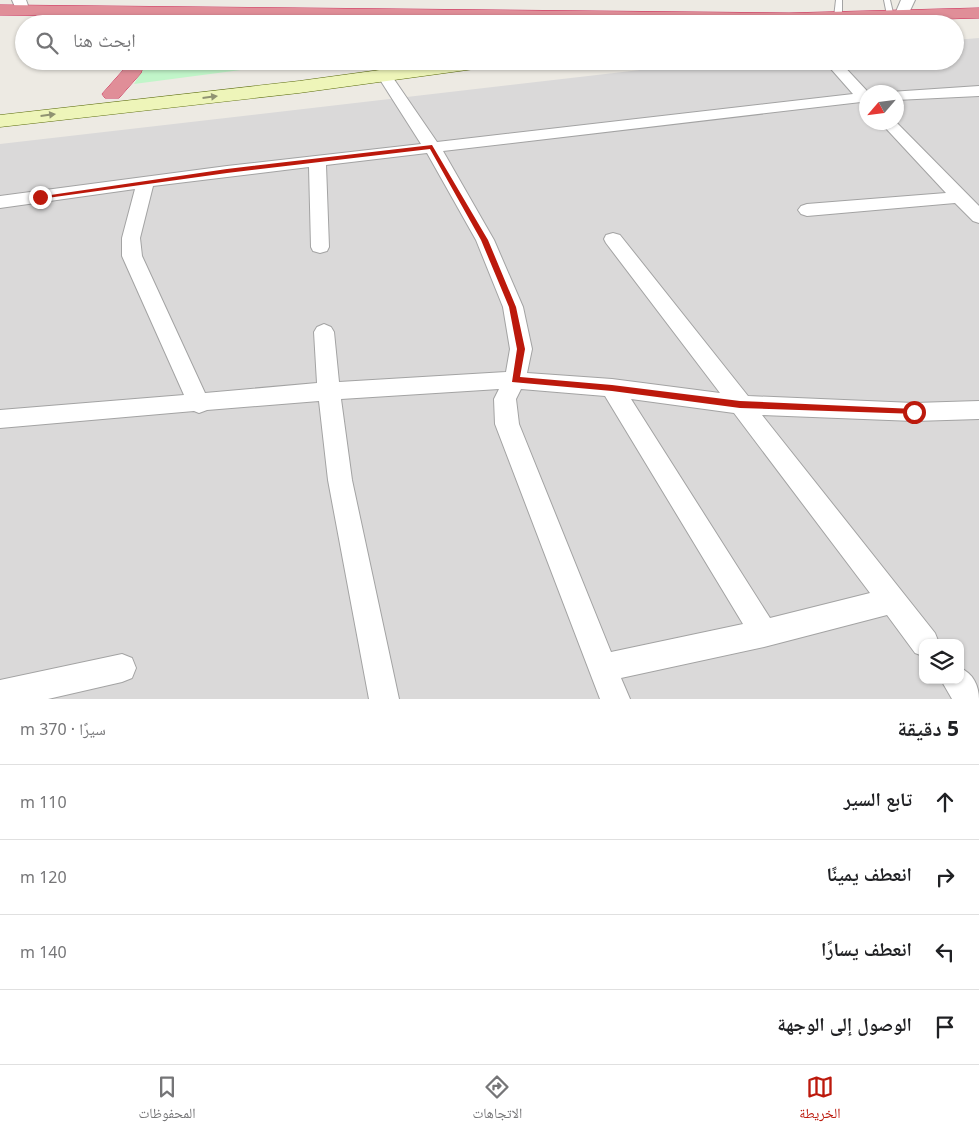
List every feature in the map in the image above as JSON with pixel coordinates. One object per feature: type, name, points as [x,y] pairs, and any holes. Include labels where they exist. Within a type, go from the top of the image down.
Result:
[{"type":"highway","points":[[0,10],[21,6],[897,7],[979,13]]},
{"type":"highway","points":[[0,22],[15,22]]},
{"type":"highway","points":[[964,26],[979,26]]},
{"type":"highway","points":[[112,94],[133,70]]},
{"type":"main road","points":[[0,107],[295,70]]},
{"type":"main road","points":[[0,121],[422,70]]},
{"type":"street","points":[[840,70],[859,91]]},
{"type":"street","points":[[384,75],[432,147],[484,240],[513,307],[521,349],[515,380],[505,399],[507,424],[615,699]]},
{"type":"street","points":[[904,96],[979,91]]},
{"type":"street","points":[[0,202],[432,147],[859,99]]},
{"type":"street","points":[[896,130],[979,218]]},
{"type":"street","points":[[317,161],[320,247]]},
{"type":"street","points":[[145,183],[131,238],[132,256],[199,404]]},
{"type":"street","points":[[807,210],[959,197]]},
{"type":"street","points":[[614,239],[922,639]]},
{"type":"street","points":[[324,332],[340,480],[384,699]]},
{"type":"street","points":[[0,419],[199,404],[329,391],[515,380],[612,388],[740,405],[914,412],[979,410]]},
{"type":"street","points":[[612,388],[764,633]]},
{"type":"street","points":[[604,668],[764,633],[892,601]]},
{"type":"street","points":[[0,695],[122,668]]},
{"type":"street","points":[[958,684],[970,699]]},
{"type":"shaded area","points":[[979,38],[979,699],[0,699],[0,144],[640,70],[964,70],[964,39]]},
{"type":"green space","points":[[142,70],[241,70],[134,84]]},
{"type":"route","points":[[40,197],[227,171],[432,147],[484,240],[513,307],[521,349],[515,380],[612,388],[740,405],[914,412]]}]
